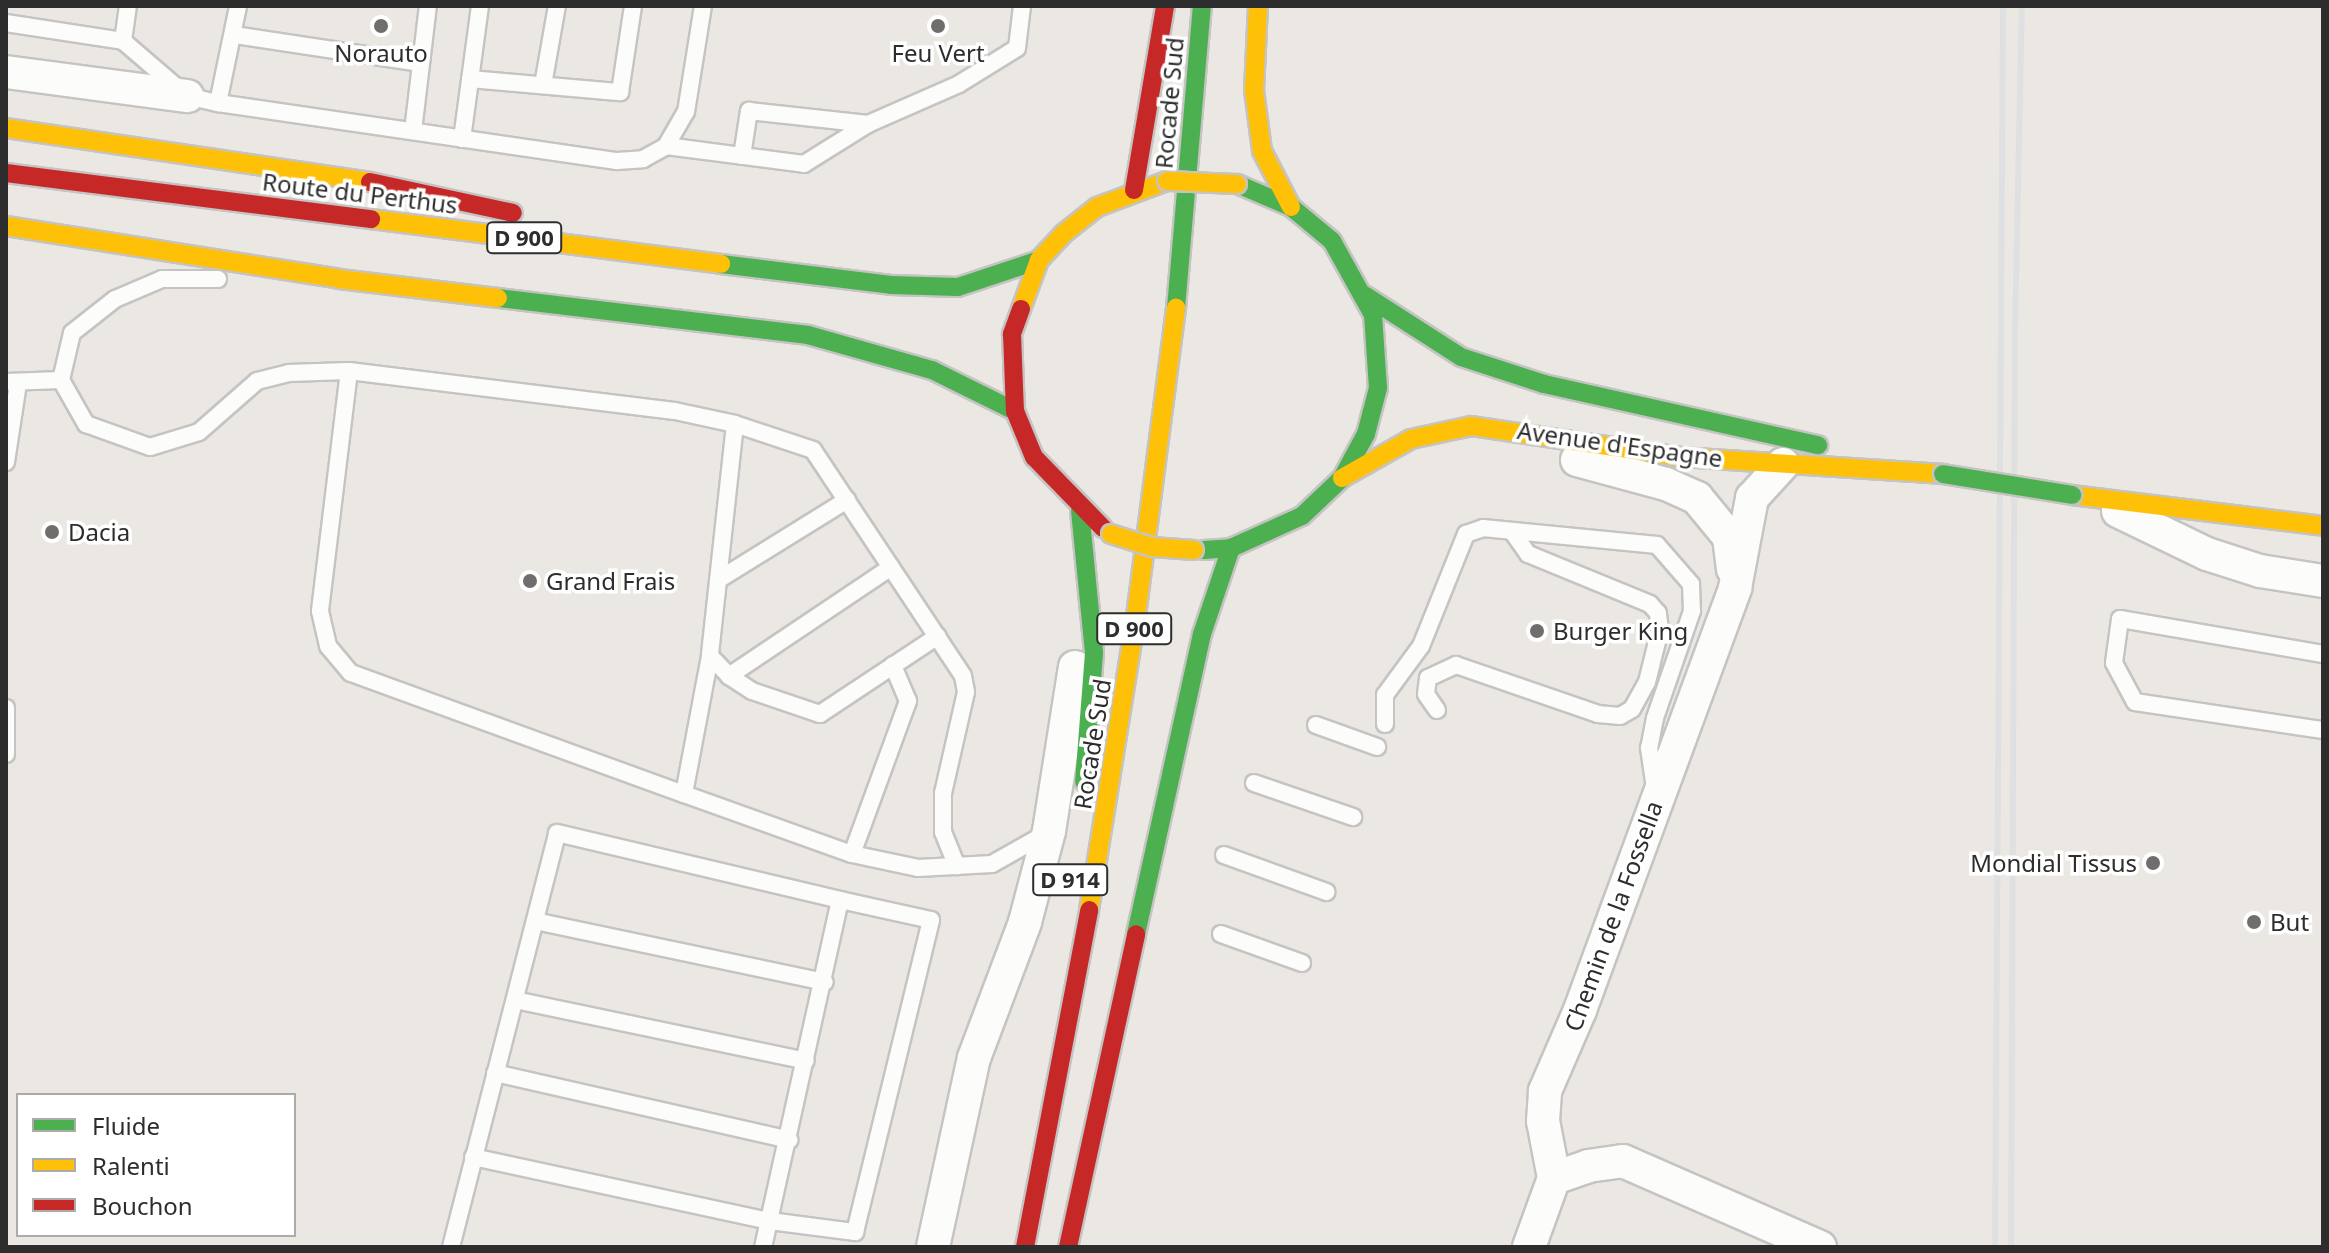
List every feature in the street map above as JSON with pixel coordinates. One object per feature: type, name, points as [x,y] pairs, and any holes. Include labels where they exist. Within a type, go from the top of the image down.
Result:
[{"type":"main road","name":"Rocade Sud","points":[[1134,190],[1165,6]]},
{"type":"main road","name":"Rocade Sud","points":[[1025,1247],[1100,854],[1136,616],[1176,307],[1202,6]]},
{"type":"main road","name":"Rocade Sud","points":[[1131,777],[1195,306],[1222,6]]},
{"type":"main road","points":[[1258,6],[1254,90],[1262,151],[1291,207]]},
{"type":"main road","points":[[6,128],[119,141],[428,191],[689,258]]},
{"type":"main road","name":"Route du Perthus","points":[[6,173],[891,285],[958,287],[1039,260]]},
{"type":"main road","points":[[1201,179],[1237,184],[1291,207],[1332,241],[1366,296],[1373,315],[1378,388],[1366,434],[1342,478],[1302,516],[1231,548],[1194,550],[1152,547],[1111,534],[1080,510],[1034,457],[1015,411],[1012,334],[1039,260],[1097,207],[1134,190],[1167,181],[1201,179]]},
{"type":"main road","points":[[6,226],[339,279],[808,335],[932,370],[1015,411]]},
{"type":"main road","name":"Avenue d'Espagne","points":[[1366,296],[1461,357],[1544,384],[1793,438],[1908,472]]},
{"type":"main road","name":"Avenue d'Espagne","points":[[1342,478],[1411,439],[1471,426],[1511,429],[1682,457],[1943,474],[2072,495],[2214,535]]},
{"type":"main road","name":"Avenue d'Espagne","points":[[2107,505],[2323,526]]},
{"type":"main road","points":[[1080,510],[1093,624],[1082,802]]},
{"type":"main road","name":"D 914","points":[[1068,1247],[1114,1048],[1202,634],[1231,548]]},
{"type":"street","points":[[6,72],[187,96]]},
{"type":"street","name":"Chemin de la Fossella","points":[[1511,429],[1557,458],[1594,463],[1697,498],[1729,537],[1735,588]]},
{"type":"street","name":"Chemin de la Fossella","points":[[1554,1178],[1543,1121],[1545,1091],[1580,1010],[1735,588],[1752,498],[1783,464]]},
{"type":"street","name":"Avenue d'Espagne","points":[[2107,505],[2207,554],[2260,571],[2323,581]]},
{"type":"street","points":[[933,1247],[974,1058],[1025,922],[1049,831],[1074,669],[1093,624]]},
{"type":"street","points":[[1529,1247],[1554,1178],[1588,1166],[1623,1161],[1820,1247]]},
{"type":"lane","points":[[123,41],[128,6]]},
{"type":"lane","points":[[218,103],[235,35],[238,6]]},
{"type":"lane","points":[[413,131],[428,6]]},
{"type":"lane","points":[[462,139],[480,6]]},
{"type":"lane","points":[[543,85],[557,6]]},
{"type":"lane","points":[[470,79],[620,92],[633,6]]},
{"type":"lane","points":[[6,23],[123,41],[187,96],[617,161],[643,159],[666,146],[686,112],[703,6]]},
{"type":"lane","points":[[666,146],[804,164],[868,124],[959,84],[1017,48],[1022,6]]},
{"type":"lane","points":[[235,35],[421,63]]},
{"type":"lane","points":[[742,156],[749,111],[868,124]]},
{"type":"lane","points":[[6,113],[119,141]]},
{"type":"lane","points":[[339,279],[162,279],[115,299],[72,333],[61,380],[86,424],[150,447],[199,432],[257,381],[288,373],[349,371],[675,411],[735,424],[813,450],[963,676],[966,692],[943,793],[943,832],[957,866]]},
{"type":"lane","points":[[349,371],[320,611],[328,646],[351,673],[852,854],[918,868],[992,864],[1049,831]]},
{"type":"lane","points":[[6,462],[12,383],[61,380]]},
{"type":"lane","points":[[684,794],[710,656],[735,424]]},
{"type":"lane","points":[[718,580],[847,500]]},
{"type":"lane","points":[[1385,724],[1385,695],[1421,646],[1466,534],[1483,528],[1657,545],[1691,584],[1692,611],[1649,748],[1656,798]]},
{"type":"lane","points":[[1437,710],[1426,694],[1428,678],[1456,665],[1598,714],[1620,716],[1632,709],[1647,682],[1660,630],[1658,613],[1650,604],[1528,554],[1512,531]]},
{"type":"lane","points":[[729,676],[891,567]]},
{"type":"lane","points":[[2323,654],[2120,619],[2114,663],[2135,702],[2323,730]]},
{"type":"lane","points":[[710,656],[729,676],[752,691],[820,714],[938,636]]},
{"type":"lane","points":[[852,854],[908,701],[893,665]]},
{"type":"lane","points":[[6,708],[6,754]]},
{"type":"lane","points":[[1316,725],[1377,747]]},
{"type":"lane","points":[[1254,783],[1353,817]]},
{"type":"lane","points":[[451,1247],[473,1157],[557,833],[931,920],[855,1232],[770,1221],[473,1157]]},
{"type":"lane","points":[[1224,855],[1326,892]]},
{"type":"lane","points":[[763,1247],[825,982],[840,900]]},
{"type":"lane","points":[[535,921],[825,982]]},
{"type":"lane","points":[[1221,934],[1302,963]]},
{"type":"lane","points":[[515,1000],[806,1061]]},
{"type":"lane","points":[[1092,1069],[1114,1048]]},
{"type":"lane","points":[[495,1073],[789,1140]]},
{"type":"railway","points":[[1995,1247],[2003,6]]},
{"type":"railway","points":[[2011,1247],[2015,331],[2022,6]]},
{"type":"traffic: fast","points":[[1176,308],[1202,6]]},
{"type":"traffic: fast","points":[[1204,550],[1231,548],[1302,516],[1342,478],[1366,434],[1378,388],[1373,315],[1332,241],[1291,207],[1237,184]]},
{"type":"traffic: fast","points":[[721,264],[891,285],[958,287],[1039,260]]},
{"type":"traffic: fast","points":[[1366,296],[1461,357],[1544,384],[1818,445]]},
{"type":"traffic: fast","points":[[498,298],[808,335],[932,370],[1015,411]]},
{"type":"traffic: fast","points":[[1943,474],[2072,495]]},
{"type":"traffic: fast","points":[[1080,510],[1094,653],[1084,782]]},
{"type":"traffic: fast","points":[[1136,934],[1202,634],[1231,548]]},
{"type":"traffic: slow","points":[[1258,6],[1254,90],[1262,151],[1291,207]]},
{"type":"traffic: slow","points":[[6,128],[370,182]]},
{"type":"traffic: slow","points":[[1021,309],[1039,260],[1063,234],[1097,207],[1167,181]]},
{"type":"traffic: slow","points":[[1167,181],[1237,184]]},
{"type":"traffic: slow","points":[[371,219],[721,264]]},
{"type":"traffic: slow","points":[[6,226],[339,279],[498,298]]},
{"type":"traffic: slow","points":[[1089,910],[1136,616],[1176,308]]},
{"type":"traffic: slow","points":[[1342,478],[1411,439],[1471,426],[1682,457],[1943,474]]},
{"type":"traffic: slow","points":[[2072,495],[2323,526]]},
{"type":"traffic: slow","points":[[1111,534],[1152,547],[1194,550]]},
{"type":"traffic: jam","points":[[1134,190],[1165,6]]},
{"type":"traffic: jam","points":[[6,173],[371,219]]},
{"type":"traffic: jam","points":[[370,182],[513,213]]},
{"type":"traffic: jam","points":[[1021,309],[1012,334],[1015,411],[1034,457],[1103,528]]},
{"type":"traffic: jam","points":[[1025,1247],[1089,910]]},
{"type":"traffic: jam","points":[[1068,1247],[1136,934]]},
{"type":"place","name":"Norauto","points":[[381,26]]},
{"type":"place","name":"Feu Vert","points":[[938,26]]},
{"type":"place","name":"Dacia","points":[[52,532]]},
{"type":"place","name":"Grand Frais","points":[[530,581]]},
{"type":"place","name":"Burger King","points":[[1537,631]]},
{"type":"place","name":"Mondial Tissus","points":[[2153,863]]},
{"type":"place","name":"But","points":[[2254,922]]}]
